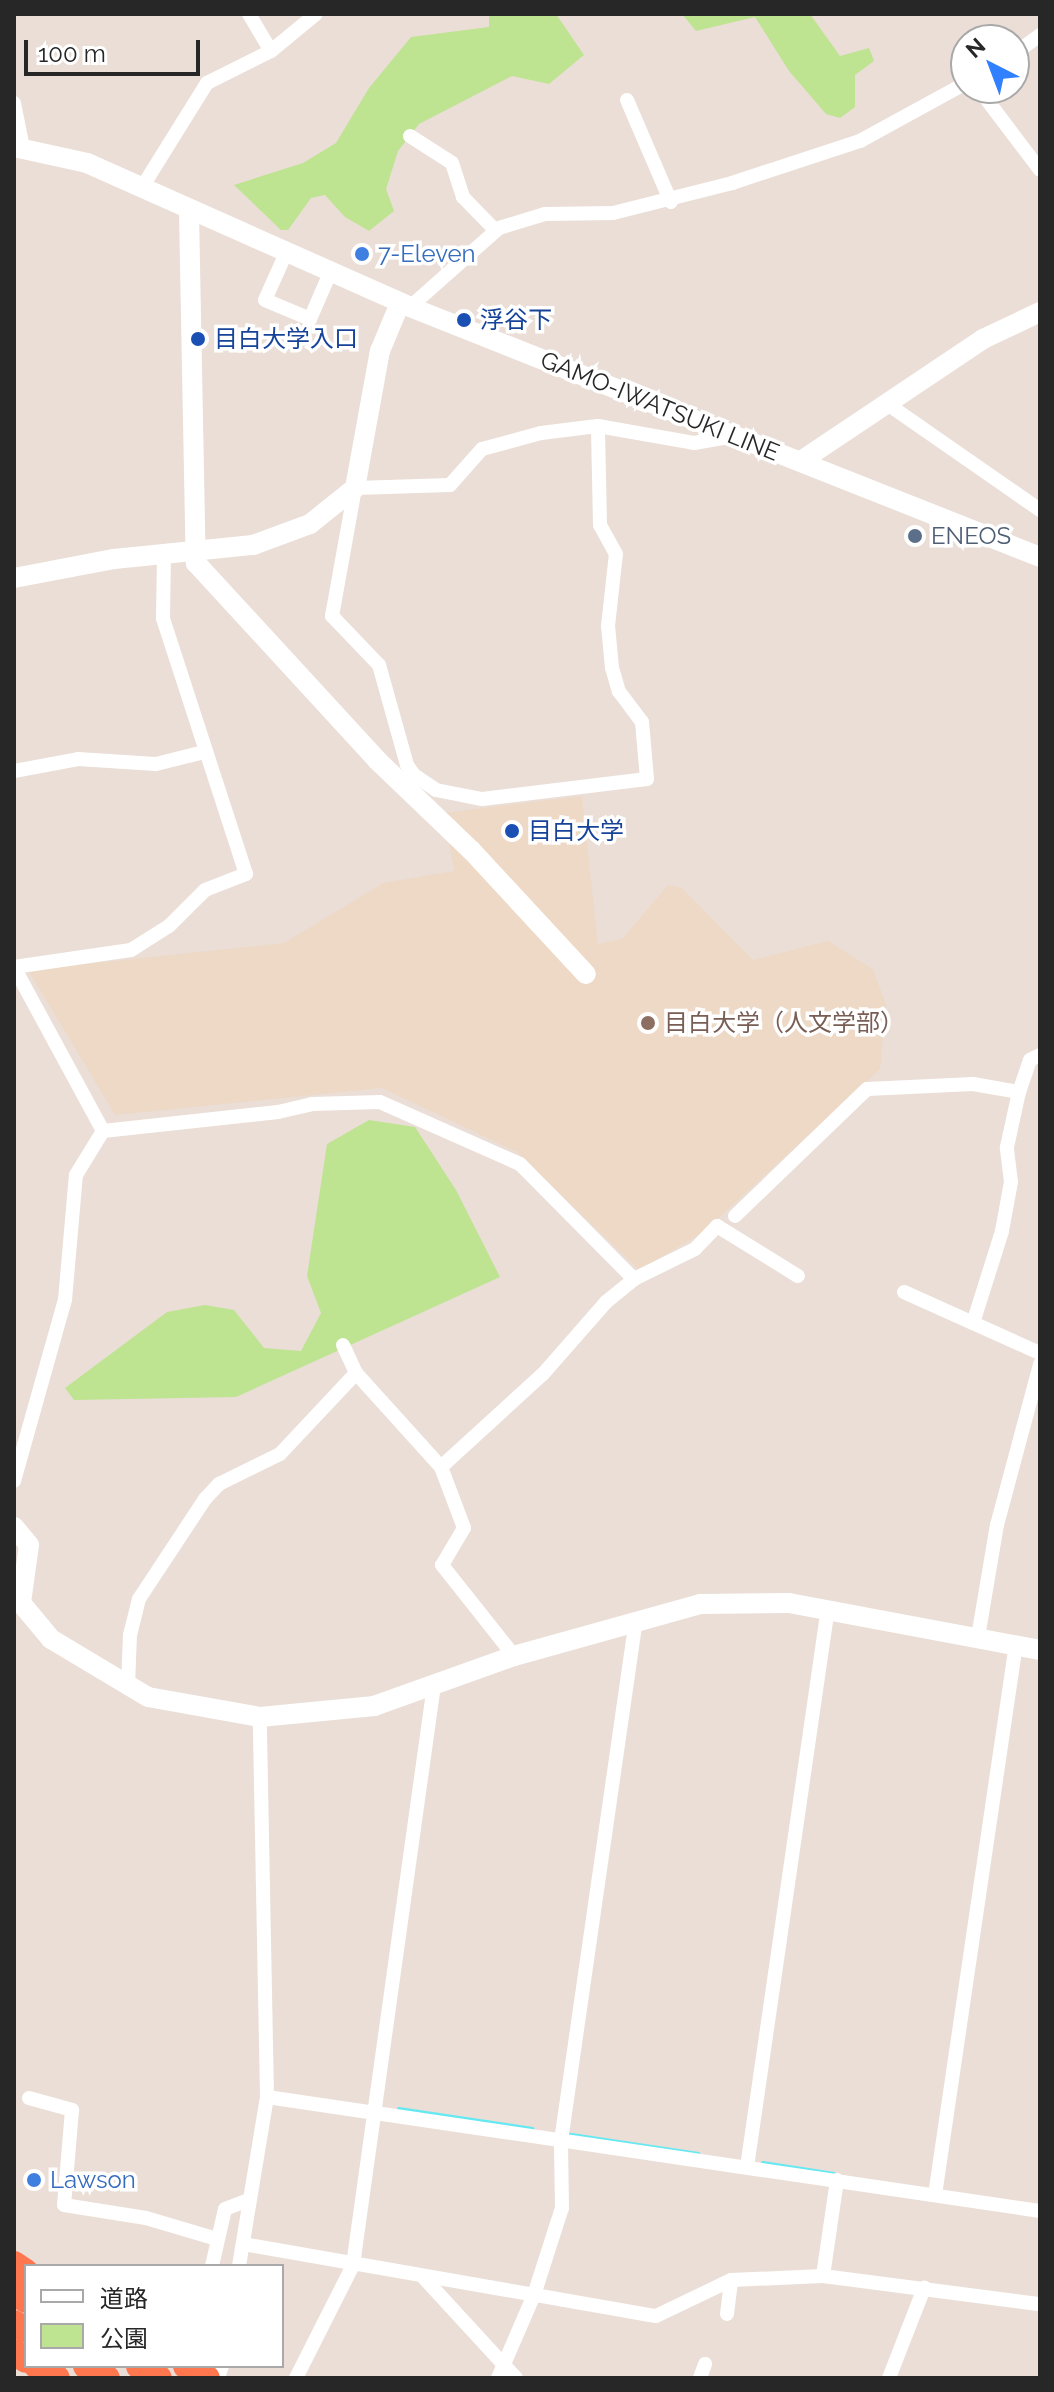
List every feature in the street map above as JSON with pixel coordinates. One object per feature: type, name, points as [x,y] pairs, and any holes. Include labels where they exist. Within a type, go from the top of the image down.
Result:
[{"type":"highway","points":[[90,2368],[107,2378]]},
{"type":"highway","points":[[190,2368],[207,2378]]},
{"type":"street","points":[[249,14],[271,51]]},
{"type":"street","points":[[141,189],[207,83],[271,51],[316,14]]},
{"type":"street","points":[[409,781],[379,665],[332,616],[375,371],[405,305],[496,231],[545,214],[613,213],[671,202],[860,141],[950,92]]},
{"type":"street","points":[[627,100],[671,202]]},
{"type":"street","points":[[14,103],[19,147]]},
{"type":"street","points":[[990,104],[1040,170]]},
{"type":"street","points":[[410,136],[452,163],[463,197],[496,231]]},
{"type":"street","name":"GAMO-IWATSUKI LINE","points":[[19,147],[87,163],[189,212],[405,305],[1040,557]]},
{"type":"street","points":[[189,212],[194,552],[203,572],[409,781],[586,974]]},
{"type":"street","points":[[286,253],[265,300],[310,319],[330,273]]},
{"type":"street","points":[[801,461],[983,339],[1040,312]]},
{"type":"street","points":[[886,403],[1040,510]]},
{"type":"street","points":[[409,781],[482,799],[647,779],[642,722],[619,692],[612,668],[608,626],[616,554],[600,525],[598,426]]},
{"type":"street","points":[[14,578],[164,554],[253,545],[293,534],[355,488],[450,485],[482,449],[541,433],[598,426],[694,443],[736,436]]},
{"type":"street","points":[[164,554],[163,618],[204,752]]},
{"type":"street","points":[[14,771],[78,759],[156,764],[210,750],[246,874],[205,890],[169,926],[131,950],[14,967],[103,1131]]},
{"type":"street","points":[[974,1320],[1002,1231],[1011,1182],[1007,1147],[1019,1092],[1030,1060],[1040,1055]]},
{"type":"street","points":[[735,1216],[867,1089],[973,1084],[1019,1092]]},
{"type":"street","points":[[103,1131],[278,1112],[312,1104],[380,1102],[520,1164],[634,1279]]},
{"type":"street","points":[[14,1481],[65,1300],[76,1175],[103,1131]]},
{"type":"street","points":[[441,1467],[543,1374],[580,1329],[634,1279],[695,1249],[717,1226],[798,1276]]},
{"type":"street","points":[[904,1292],[974,1320],[1040,1353]]},
{"type":"street","points":[[343,1345],[356,1373],[441,1467],[464,1528],[442,1565],[514,1656]]},
{"type":"street","points":[[978,1637],[997,1525],[1040,1364]]},
{"type":"street","points":[[128,1686],[130,1635],[139,1599],[205,1499],[219,1484],[280,1454],[356,1373]]},
{"type":"street","points":[[14,1527],[29,1545],[21,1603],[29,1619],[51,1639],[128,1686],[162,1700],[260,1717],[374,1706],[514,1656],[636,1619],[700,1604],[789,1603],[828,1608],[1040,1650]]},
{"type":"street","points":[[747,2167],[828,1608]]},
{"type":"street","points":[[502,2372],[534,2295],[562,2208],[561,2141],[636,1619]]},
{"type":"street","points":[[935,2195],[1016,1644]]},
{"type":"street","points":[[296,2378],[353,2265],[434,1685]]},
{"type":"street","points":[[239,2264],[267,2097],[260,1717]]},
{"type":"street","points":[[267,2097],[1040,2211]]},
{"type":"street","points":[[29,2098],[72,2110],[64,2205],[146,2218],[217,2239]]},
{"type":"street","points":[[823,2276],[837,2180]]},
{"type":"street","points":[[212,2264],[225,2209],[248,2200]]},
{"type":"street","points":[[243,2244],[424,2278],[656,2316],[731,2280],[823,2276],[1040,2304]]},
{"type":"street","points":[[424,2278],[502,2372],[516,2378]]},
{"type":"street","points":[[727,2314],[731,2280]]},
{"type":"street","points":[[889,2378],[924,2288]]},
{"type":"shaded area","points":[[582,796],[598,944],[622,939],[668,885],[682,888],[753,960],[828,941],[873,969],[886,1005],[880,1069],[702,1233],[639,1270],[517,1152],[382,1088],[115,1115],[28,970],[284,943],[383,883],[454,871],[444,813]]},
{"type":"green space","points":[[489,14],[556,14],[584,55],[549,84],[512,76],[419,124],[398,151],[386,189],[394,211],[369,231],[345,217],[325,195],[311,198],[288,230],[281,230],[234,185],[303,163],[336,143],[369,88],[411,37],[489,27]]},
{"type":"green space","points":[[682,14],[810,14],[840,56],[869,48],[874,61],[855,75],[855,107],[840,118],[826,114],[789,71],[755,17],[696,31]]},
{"type":"green space","points":[[369,1120],[415,1127],[456,1190],[500,1277],[236,1397],[74,1400],[65,1388],[167,1312],[205,1305],[234,1310],[264,1348],[301,1351],[321,1313],[307,1276],[327,1144]]},
{"type":"waterway","points":[[399,2109],[533,2129]]},
{"type":"waterway","points":[[565,2134],[699,2154]]},
{"type":"waterway","points":[[763,2163],[834,2174]]},
{"type":"place","name":"7-Eleven","points":[[362,254]]},
{"type":"place","name":"浮谷下","points":[[464,320]]},
{"type":"place","name":"目白大学入口","points":[[198,339]]},
{"type":"place","name":"ENEOS","points":[[915,536]]},
{"type":"place","name":"目白大学","points":[[512,831]]},
{"type":"place","name":"目白大学（人文学部）","points":[[648,1023]]},
{"type":"place","name":"Lawson","points":[[34,2180]]}]
